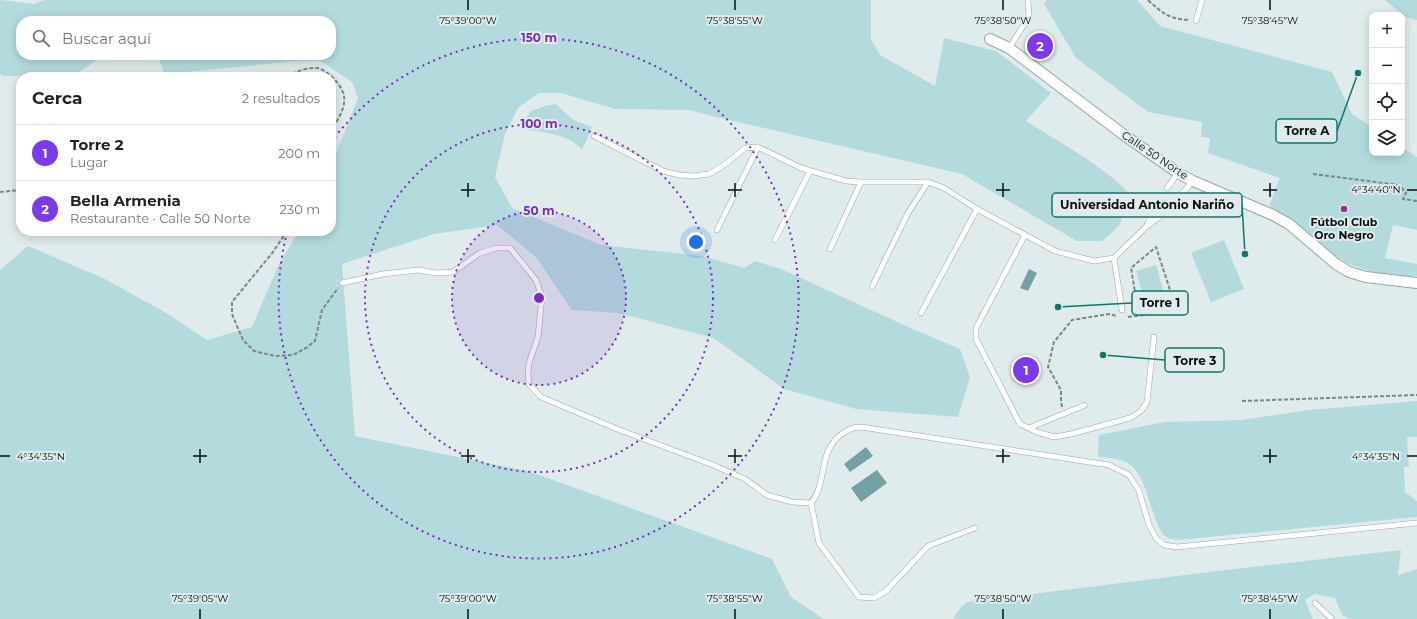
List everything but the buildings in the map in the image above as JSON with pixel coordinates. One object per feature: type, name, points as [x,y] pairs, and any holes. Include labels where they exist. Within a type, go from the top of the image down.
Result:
[{"type":"street","name":"Calle 50 Norte","points":[[990,39],[1009,48],[1124,135],[1178,173],[1193,181],[1273,214],[1289,224],[1336,264],[1349,272],[1366,277],[1417,282]]},
{"type":"lane","points":[[1009,48],[1029,17],[1028,0]]},
{"type":"lane","points":[[1196,21],[1202,0]]},
{"type":"lane","points":[[594,136],[663,171],[679,175],[693,176],[709,174],[724,165],[745,148],[758,147],[801,168],[846,181],[928,182],[944,188],[977,209],[1055,251],[1094,261],[1114,258],[1171,205]]},
{"type":"lane","points":[[717,230],[758,147]]},
{"type":"lane","points":[[775,240],[810,171]]},
{"type":"lane","points":[[1167,188],[1178,173]]},
{"type":"lane","points":[[1177,199],[1193,181]]},
{"type":"lane","points":[[830,249],[861,182]]},
{"type":"lane","points":[[872,287],[908,213],[928,182]]},
{"type":"lane","points":[[1146,227],[1161,195]]},
{"type":"lane","points":[[922,313],[977,209]]},
{"type":"lane","points":[[1025,235],[976,328],[976,339],[1020,424],[1054,437],[1071,434],[1130,418],[1141,411],[1148,402],[1154,336]]},
{"type":"lane","points":[[342,283],[383,274],[418,270],[436,273],[453,272],[480,253],[496,248],[510,248],[536,280],[542,297],[538,337],[529,363],[528,374],[529,384],[541,397],[617,429],[726,470],[745,479],[767,495],[792,502],[811,503]]},
{"type":"lane","points":[[1114,258],[1122,310]]},
{"type":"lane","points":[[1029,428],[1085,405]]},
{"type":"lane","points":[[811,503],[817,496],[827,452],[835,439],[851,428],[861,426],[1109,465],[1129,475],[1139,491],[1149,525],[1156,538],[1164,544],[1177,547],[1417,523]]},
{"type":"lane","points":[[811,503],[819,543],[859,597],[874,598],[886,591],[928,546],[975,528]]},
{"type":"lane","points":[[1315,603],[1332,619]]},
{"type":"path","points":[[1148,0],[1163,14],[1182,20],[1196,21]]},
{"type":"path","points":[[296,72],[317,68],[325,72]]},
{"type":"path","points":[[336,81],[340,85],[344,97],[341,113],[336,122]]},
{"type":"path","points":[[1313,174],[1399,185],[1406,193],[1403,199],[1417,201]]},
{"type":"path","points":[[0,192],[16,190]]},
{"type":"path","points":[[284,236],[273,252],[232,302],[232,314],[243,340],[254,351],[276,356],[293,355],[306,348],[315,341],[322,310],[342,283]]},
{"type":"path","points":[[1064,414],[1061,401],[1061,390],[1048,367],[1054,342],[1072,320],[1109,314],[1122,317],[1139,316],[1160,313],[1172,296],[1156,247],[1131,268],[1139,316]]},
{"type":"path","points":[[1242,401],[1417,395]]},
{"type":"shaded area","points":[[0,0],[34,4],[44,0],[871,0],[871,39],[880,55],[935,86],[944,38],[996,51],[1051,93],[1026,121],[1079,154],[1116,181],[1127,191],[1125,210],[1119,226],[1102,241],[1077,241],[962,174],[690,110],[615,109],[561,93],[539,93],[518,108],[505,134],[495,177],[512,208],[601,245],[703,256],[744,268],[755,261],[781,269],[960,349],[970,377],[958,417],[856,409],[784,389],[714,338],[618,313],[572,310],[536,257],[497,225],[434,234],[342,264],[355,436],[531,472],[772,559],[791,597],[824,619],[0,619],[0,270],[28,246],[105,279],[168,314],[207,340],[252,327],[279,264],[296,236],[336,236],[336,153],[358,98],[352,82],[320,61],[298,61],[186,72],[164,72],[160,60],[336,60],[336,16],[16,16],[16,60],[97,60],[79,72],[16,72],[16,76],[4,76],[0,74]]},
{"type":"shaded area","points":[[1047,0],[1137,0],[1160,26],[1332,72],[1352,114],[1369,125],[1369,156],[1405,156],[1405,149],[1417,157],[1417,230],[1393,225],[1385,258],[1417,264],[1417,276],[1402,277],[1375,273],[1346,263],[1273,215],[1270,204],[1280,178],[1208,153],[1210,138],[1201,137],[1202,122],[1148,112],[1076,58],[1044,4]]},
{"type":"shaded area","points":[[1385,0],[1417,0],[1417,20],[1406,17],[1405,12],[1400,12]]},
{"type":"shaded area","points":[[556,104],[573,120],[592,127],[582,150],[572,141],[548,133],[526,130],[522,124],[531,111]]},
{"type":"shaded area","points":[[1224,240],[1244,289],[1211,302],[1191,253]]},
{"type":"shaded area","points":[[1156,265],[1165,296],[1145,302],[1136,271]]},
{"type":"shaded area","points":[[1029,269],[1037,273],[1028,291],[1020,288]]},
{"type":"shaded area","points":[[1417,401],[1417,437],[1407,437],[1409,467],[1404,467],[1405,492],[1417,501],[1417,517],[1178,540],[1170,539],[1166,537],[1158,525],[1143,483],[1133,467],[1121,460],[1098,457],[1099,435],[1165,422],[1241,420],[1309,410]]},
{"type":"shaded area","points":[[866,447],[873,456],[850,472],[844,464]]},
{"type":"shaded area","points":[[877,470],[887,483],[861,502],[851,488]]},
{"type":"shaded area","points":[[1401,550],[1398,575],[1417,569],[1417,619],[1350,619],[1342,615],[1335,598],[1315,594],[1305,600],[1313,619],[953,619],[961,607],[967,602]]},
{"type":"place","name":"Bella Armenia","points":[[1040,46]]},
{"type":"place","name":"Torre A","points":[[1358,73]]},
{"type":"place","name":"Fútbol Club Oro Negro","points":[[1344,209]]},
{"type":"place","name":"Universidad Antonio Nariño","points":[[1245,254]]},
{"type":"place","name":"Torre 1","points":[[1058,307]]},
{"type":"place","name":"Torre 3","points":[[1103,355]]},
{"type":"place","name":"Torre 2","points":[[1026,370]]}]
